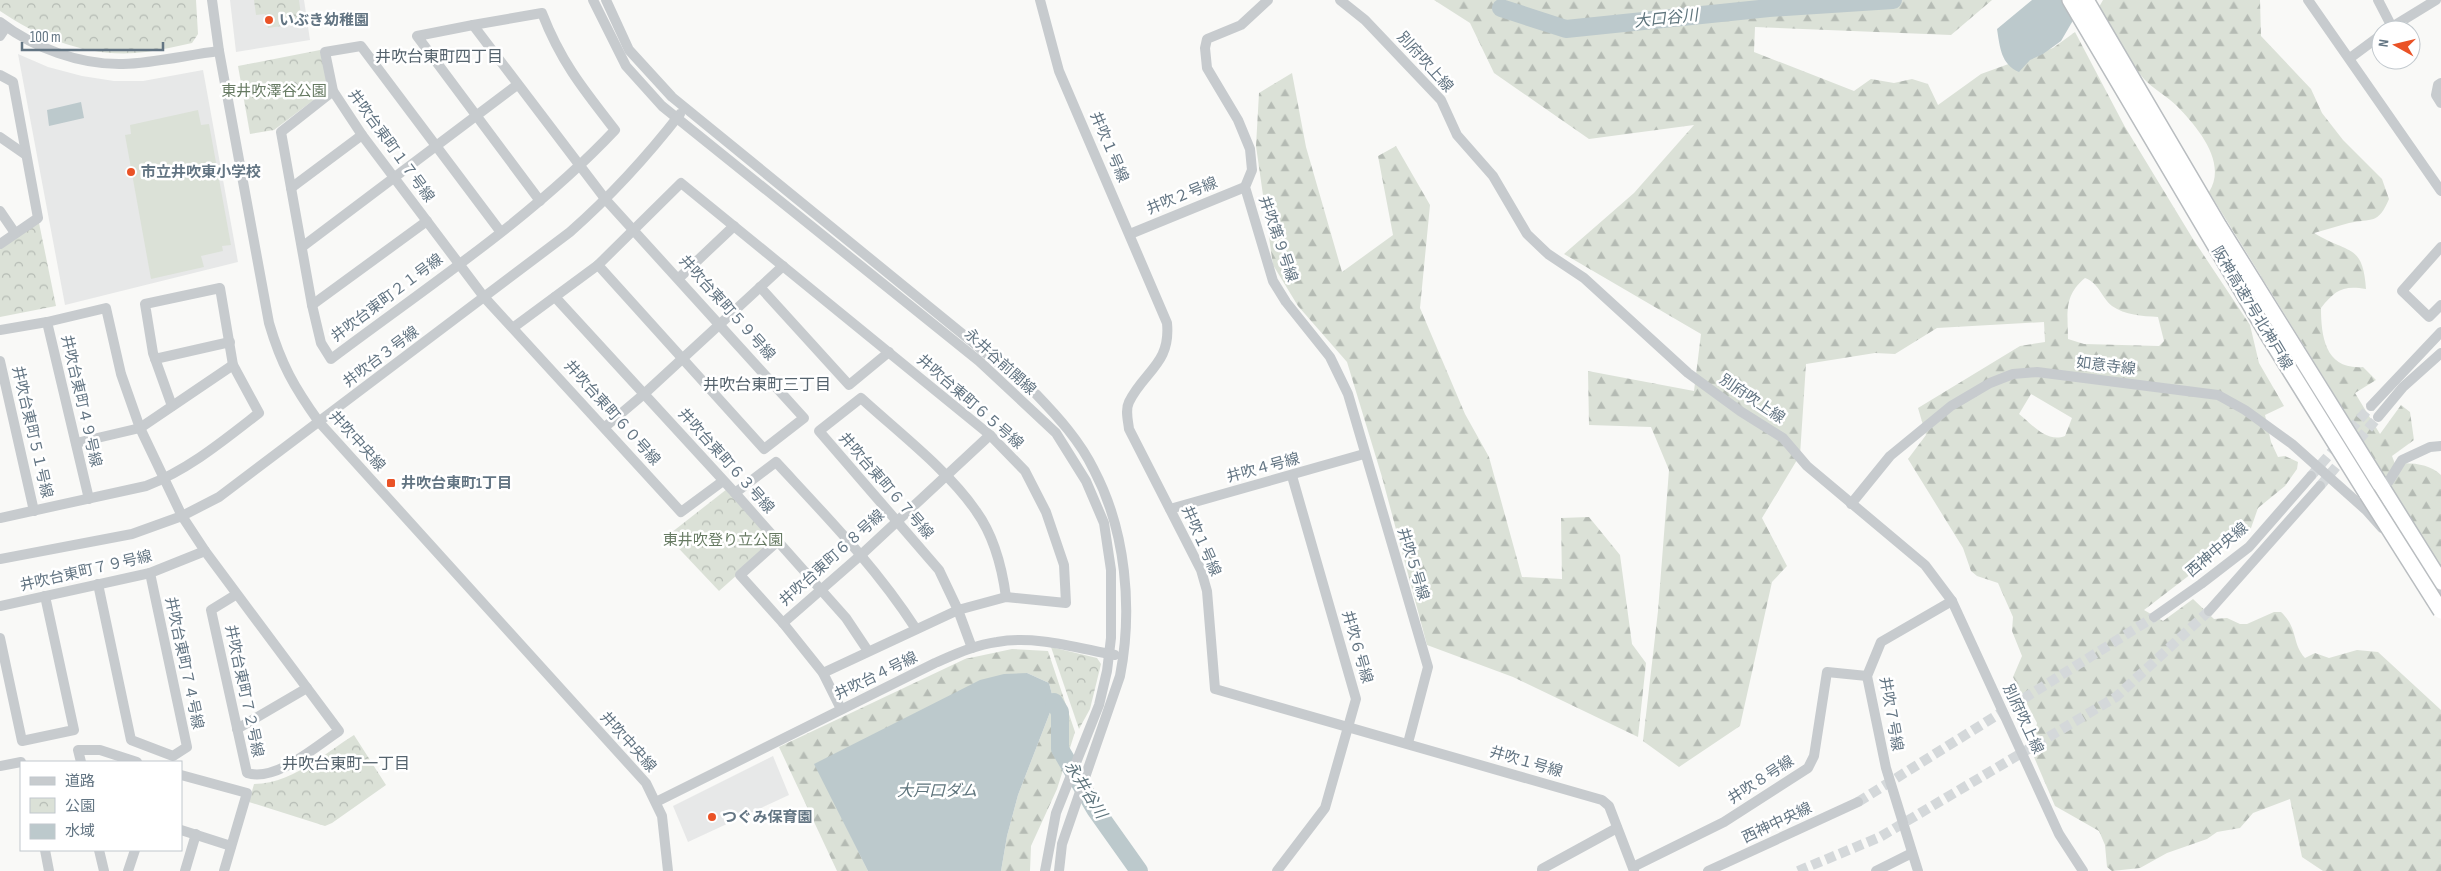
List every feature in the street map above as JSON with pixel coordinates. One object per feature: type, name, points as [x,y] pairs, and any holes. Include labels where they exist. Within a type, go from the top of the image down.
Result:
[{"type":"highway","name":"阪神高速7号北神戸線","points":[[2070,0],[2130,89],[2441,582]]},
{"type":"highway","name":"阪神高速7号北神戸線","points":[[2086,0],[2130,89],[2268,335],[2441,611]]},
{"type":"street","name":"井吹中央線","points":[[212,0],[218,51],[269,323],[279,356],[292,384],[319,422],[646,783],[662,816],[668,871]]},
{"type":"street","name":"永井谷前開線","points":[[593,0],[626,66],[662,106],[979,361],[1056,433],[1086,481],[1104,523],[1112,570],[1109,654],[1099,705],[1056,813],[1045,871]]},
{"type":"street","name":"永井谷前開線","points":[[606,0],[629,50],[672,97],[1036,394],[1065,425],[1094,470],[1112,513],[1125,572],[1124,656],[1120,676],[1062,844],[1059,871]]},
{"type":"street","name":"井吹１号線","points":[[1040,0],[1060,71],[1167,323],[1168,336],[1163,355],[1129,402],[1127,413],[1129,429],[1201,570],[1205,584],[1215,689],[1602,800],[1609,806],[1634,869]]},
{"type":"street","name":"井吹第９号線","points":[[1268,0],[1241,24],[1207,39],[1205,48],[1207,68],[1238,120],[1250,149],[1252,170],[1245,187],[1273,281],[1286,302],[1330,358],[1348,394]]},
{"type":"street","name":"別府吹上線","points":[[1340,0],[1365,20],[1442,100],[1458,135],[1492,176],[1527,234],[1534,241],[1548,254],[1584,278],[1688,373],[1740,411],[1783,438],[1807,466],[1925,565],[1952,601],[2059,834],[2082,871]]},
{"type":"street","points":[[2308,0],[2441,190]]},
{"type":"street","points":[[2378,0],[2386,20]]},
{"type":"street","points":[[2402,20],[2436,0]]},
{"type":"street","name":"井吹台東町２１号線","points":[[333,90],[281,132],[312,305],[321,343],[331,359],[540,201],[579,168],[615,130],[572,75],[555,45],[542,13],[473,25]]},
{"type":"street","points":[[473,25],[417,36],[540,201]]},
{"type":"street","name":"井吹台東町５９号線","points":[[473,25],[579,168],[606,200],[721,323],[804,418],[764,449],[598,265]]},
{"type":"street","points":[[2,28],[44,48],[86,61],[123,64],[218,51]]},
{"type":"street","points":[[2350,58],[2371,42]]},
{"type":"street","name":"井吹台東町１７号線","points":[[484,297],[362,135],[333,90],[325,52],[361,46],[500,231]]},
{"type":"street","points":[[0,75],[13,82],[38,218],[0,244]]},
{"type":"street","points":[[2441,83],[2438,85],[2436,95],[2441,103]]},
{"type":"street","points":[[302,247],[517,85]]},
{"type":"street","name":"井吹台３号線","points":[[0,560],[132,534],[182,516],[221,496],[570,232],[606,200],[653,150],[686,108]]},
{"type":"street","points":[[292,188],[362,135]]},
{"type":"street","points":[[0,137],[26,155]]},
{"type":"street","name":"井吹台東町６５号線","points":[[635,230],[681,183],[990,435],[1024,471],[1046,512],[1064,565],[1066,604],[1006,597],[958,610],[823,673]]},
{"type":"street","name":"井吹２号線","points":[[1130,234],[1245,187]]},
{"type":"street","points":[[0,211],[15,233]]},
{"type":"street","points":[[312,305],[427,221]]},
{"type":"street","points":[[680,278],[734,226]]},
{"type":"street","points":[[514,327],[598,265],[635,230]]},
{"type":"street","points":[[2441,247],[2402,291],[2429,317],[2441,306]]},
{"type":"street","points":[[605,427],[644,394],[783,266]]},
{"type":"street","points":[[760,287],[849,385],[889,352]]},
{"type":"street","points":[[0,518],[146,486],[164,479],[196,461],[259,414],[233,365],[220,288],[145,304],[155,359],[172,406]]},
{"type":"street","name":"井吹台東町６０号線","points":[[484,297],[514,327],[681,512],[723,480]]},
{"type":"street","name":"井吹台東町６３号線","points":[[555,297],[735,493],[846,618],[868,651]]},
{"type":"street","name":"井吹台東町４９号線","points":[[89,499],[47,322],[106,308],[121,374],[140,428],[182,516]]},
{"type":"street","points":[[0,330],[47,322]]},
{"type":"street","points":[[2371,406],[2441,332]]},
{"type":"street","points":[[155,359],[230,342]]},
{"type":"street","points":[[2378,417],[2404,388],[2441,353]]},
{"type":"street","name":"井吹台東町５１号線","points":[[0,361],[34,511]]},
{"type":"street","points":[[76,443],[140,428],[233,365]]},
{"type":"street","name":"如意寺線","points":[[1851,504],[1890,456],[1950,406],[1990,383],[2012,374],[2037,372],[2218,395],[2245,410],[2292,444],[2366,510],[2441,594]]},
{"type":"street","name":"井吹５号線","points":[[1348,394],[1364,454],[1428,667],[1408,743]]},
{"type":"street","name":"井吹台東町６７号線","points":[[972,648],[958,610],[939,570],[898,520],[818,431],[861,398],[946,476],[976,511],[992,540],[1002,572],[1006,597]]},
{"type":"street","name":"井吹台東町６８号線","points":[[783,623],[862,554],[990,435]]},
{"type":"street","points":[[2389,481],[2402,460],[2430,447],[2441,446]]},
{"type":"street","name":"井吹４号線","points":[[1170,509],[1292,476],[1364,454]]},
{"type":"street","points":[[735,493],[776,462],[862,554],[892,591],[916,629]]},
{"type":"street","name":"井吹６号線","points":[[1277,871],[1325,808],[1356,699],[1292,476]]},
{"type":"street","name":"西神中央線","points":[[2154,616],[2201,584],[2249,547],[2311,476]]},
{"type":"street","name":"西神中央線","points":[[2209,611],[2320,486]]},
{"type":"street","name":"井吹台東町７２号線","points":[[182,516],[237,594],[339,731],[277,772],[255,776],[246,773],[211,610],[237,594]]},
{"type":"street","points":[[778,542],[740,575],[783,623],[823,673],[841,709]]},
{"type":"street","name":"井吹台東町７９号線","points":[[0,606],[150,573],[206,551]]},
{"type":"street","name":"井吹台東町７４号線","points":[[98,584],[131,740],[173,756],[186,747],[150,573]]},
{"type":"street","points":[[0,638],[22,741],[74,730],[45,596]]},
{"type":"street","name":"井吹７号線","points":[[1918,871],[1886,768],[1867,676],[1881,642],[1952,601]]},
{"type":"street","name":"井吹台４号線","points":[[656,802],[935,663],[972,648],[998,641],[1029,640],[1124,656]]},
{"type":"street","name":"井吹８号線","points":[[1634,869],[1724,822],[1808,768],[1814,756],[1827,672],[1867,676]]},
{"type":"street","points":[[237,729],[307,688]]},
{"type":"street","points":[[81,761],[78,750],[100,750],[134,761]]},
{"type":"street","points":[[0,766],[20,762]]},
{"type":"street","points":[[182,775],[247,793],[224,871]]},
{"type":"street","name":"西神中央線","points":[[1708,871],[1858,802]]},
{"type":"street","points":[[1542,871],[1542,869],[1617,828]]},
{"type":"street","points":[[182,830],[231,846]]},
{"type":"street","points":[[185,871],[196,834]]},
{"type":"street","points":[[45,851],[49,871]]},
{"type":"street","points":[[100,851],[104,871]]},
{"type":"street","points":[[128,871],[135,851]]},
{"type":"street","points":[[1876,871],[1912,853]]},
{"type":"shaded area","name":"いぶき幼稚園","points":[[230,0],[304,0],[310,40],[236,52]]},
{"type":"shaded area","name":"市立井吹東小学校","points":[[18,54],[48,67],[82,76],[114,81],[143,81],[203,70],[238,262],[65,305]]},
{"type":"shaded area","points":[[773,756],[789,795],[688,842],[673,806]]},
{"type":"green space","points":[[0,0],[196,0],[198,34],[192,43],[146,52],[107,53],[88,50],[51,39],[16,21],[0,11]]},
{"type":"green space","points":[[254,0],[299,0],[302,23],[268,28],[265,14],[256,15]]},
{"type":"green space","points":[[1434,0],[1992,0],[1951,35],[1755,27],[1754,52],[1854,91],[1871,79],[1894,83],[1912,79],[1928,84],[1938,105],[1981,74],[2053,48],[2075,32],[2125,127],[2193,239],[2250,325],[2259,363],[2284,406],[2265,415],[2271,442],[2278,457],[2285,456],[2298,462],[2297,469],[2285,486],[2258,508],[2251,528],[2144,610],[2163,621],[2193,599],[2214,619],[2227,618],[2240,624],[2247,624],[2274,612],[2281,612],[2287,618],[2305,658],[2315,653],[2329,658],[2357,650],[2378,652],[2441,710],[2441,871],[2323,871],[2302,857],[2290,799],[2253,813],[2240,828],[2217,832],[2207,839],[2167,853],[2140,868],[2112,871],[2107,867],[2105,845],[2099,831],[2055,806],[2031,750],[2037,723],[2013,677],[2022,656],[2012,631],[2013,617],[1998,583],[1977,576],[1971,571],[1963,548],[1908,459],[1926,435],[1918,408],[2020,346],[2045,342],[2044,322],[1937,328],[1895,354],[1875,353],[1806,364],[1800,455],[1762,518],[1787,566],[1772,582],[1740,726],[1679,767],[1643,741],[1658,611],[1669,470],[1651,427],[1589,425],[1588,371],[1694,391],[1701,334],[1564,254],[1634,193],[1694,125],[1589,139],[1494,73],[1470,23]],"holes":[[[2085,278],[2094,283],[2108,302],[2117,309],[2134,314],[2158,317],[2164,341],[2159,346],[2084,344],[2068,339],[2068,306],[2073,292]],[[2031,394],[2072,418],[2065,436],[2052,437],[2046,435],[2019,414]]]},
{"type":"green space","points":[[2103,0],[2260,0],[2261,36],[2311,89],[2322,113],[2343,140],[2382,179],[2389,199],[2378,217],[2314,233],[2345,248],[2357,257],[2364,274],[2366,289],[2351,288],[2335,293],[2321,308],[2322,330],[2328,350],[2333,358],[2351,367],[2363,367],[2376,380],[2355,393],[2380,434],[2401,405],[2410,412],[2414,440],[2392,456],[2395,464],[2420,465],[2431,468],[2441,475],[2441,567],[2209,192],[2214,181],[2215,169],[2208,146],[2193,124],[2177,106],[2148,83],[2138,72],[2099,7]]},
{"type":"green space","name":"東井吹澤谷公園","points":[[320,50],[328,84],[327,90],[274,130],[250,134],[238,66]]},
{"type":"green space","points":[[1292,73],[1306,147],[1342,272],[1393,235],[1378,156],[1396,146],[1430,205],[1420,308],[1465,414],[1489,457],[1522,577],[1562,579],[1561,518],[1589,517],[1620,555],[1632,644],[1646,663],[1638,737],[1513,677],[1427,645],[1382,477],[1347,362],[1298,306],[1273,265],[1256,146],[1259,93]]},
{"type":"green space","points":[[198,110],[201,125],[209,124],[231,245],[222,246],[223,251],[201,256],[204,267],[151,279],[125,135],[131,134],[130,125]]},
{"type":"green space","points":[[38,218],[56,306],[0,317],[0,244]]},
{"type":"green space","name":"東井吹登り立公園","points":[[727,489],[774,542],[719,591],[667,536]]},
{"type":"green space","points":[[1051,647],[1097,658],[1101,664],[1090,709],[1079,729]]},
{"type":"green space","points":[[1012,649],[1048,651],[1075,732],[1057,789],[1031,846],[1030,871],[1001,871],[1007,836],[1018,795],[1054,702],[1049,683],[1027,673],[815,764],[868,871],[837,871],[779,747],[965,659]]},
{"type":"green space","points":[[354,735],[386,785],[332,823],[325,826],[249,802],[254,784],[268,783],[294,774]]},
{"type":"water","points":[[2032,0],[2080,0],[2075,17],[2061,41],[2043,54],[2030,60],[2019,72],[2008,65],[2002,55],[1997,29]]},
{"type":"water","points":[[81,102],[84,118],[49,126],[47,110]]},
{"type":"water","name":"大戸口ダム","points":[[1027,673],[1049,683],[1054,702],[1018,795],[1007,836],[1001,871],[868,871],[814,764],[980,680],[1004,674]]},
{"type":"waterway","name":"大口谷川","points":[[1501,8],[1566,29],[1769,8],[1893,0]]},
{"type":"waterway","name":"永井谷川","points":[[1054,702],[1060,712],[1060,749],[1095,809],[1139,871]]},
{"type":"tunnel","points":[[2311,476],[2371,406]]},
{"type":"tunnel","points":[[2320,486],[2378,417]]},
{"type":"tunnel","points":[[1798,871],[1880,837],[2116,697],[2209,611]]},
{"type":"tunnel","points":[[1858,802],[2154,617]]},
{"type":"place","name":"いぶき幼稚園","points":[[269,20]]},
{"type":"place","name":"市立井吹東小学校","points":[[131,172]]},
{"type":"place","name":"井吹台東町1丁目","points":[[391,483]]},
{"type":"place","name":"つぐみ保育園","points":[[712,817]]},
{"type":"district","name":"井吹台東町四丁目","points":[[439,57]]},
{"type":"district","name":"井吹台東町三丁目","points":[[767,385]]},
{"type":"district","name":"井吹台東町一丁目","points":[[346,764]]}]
